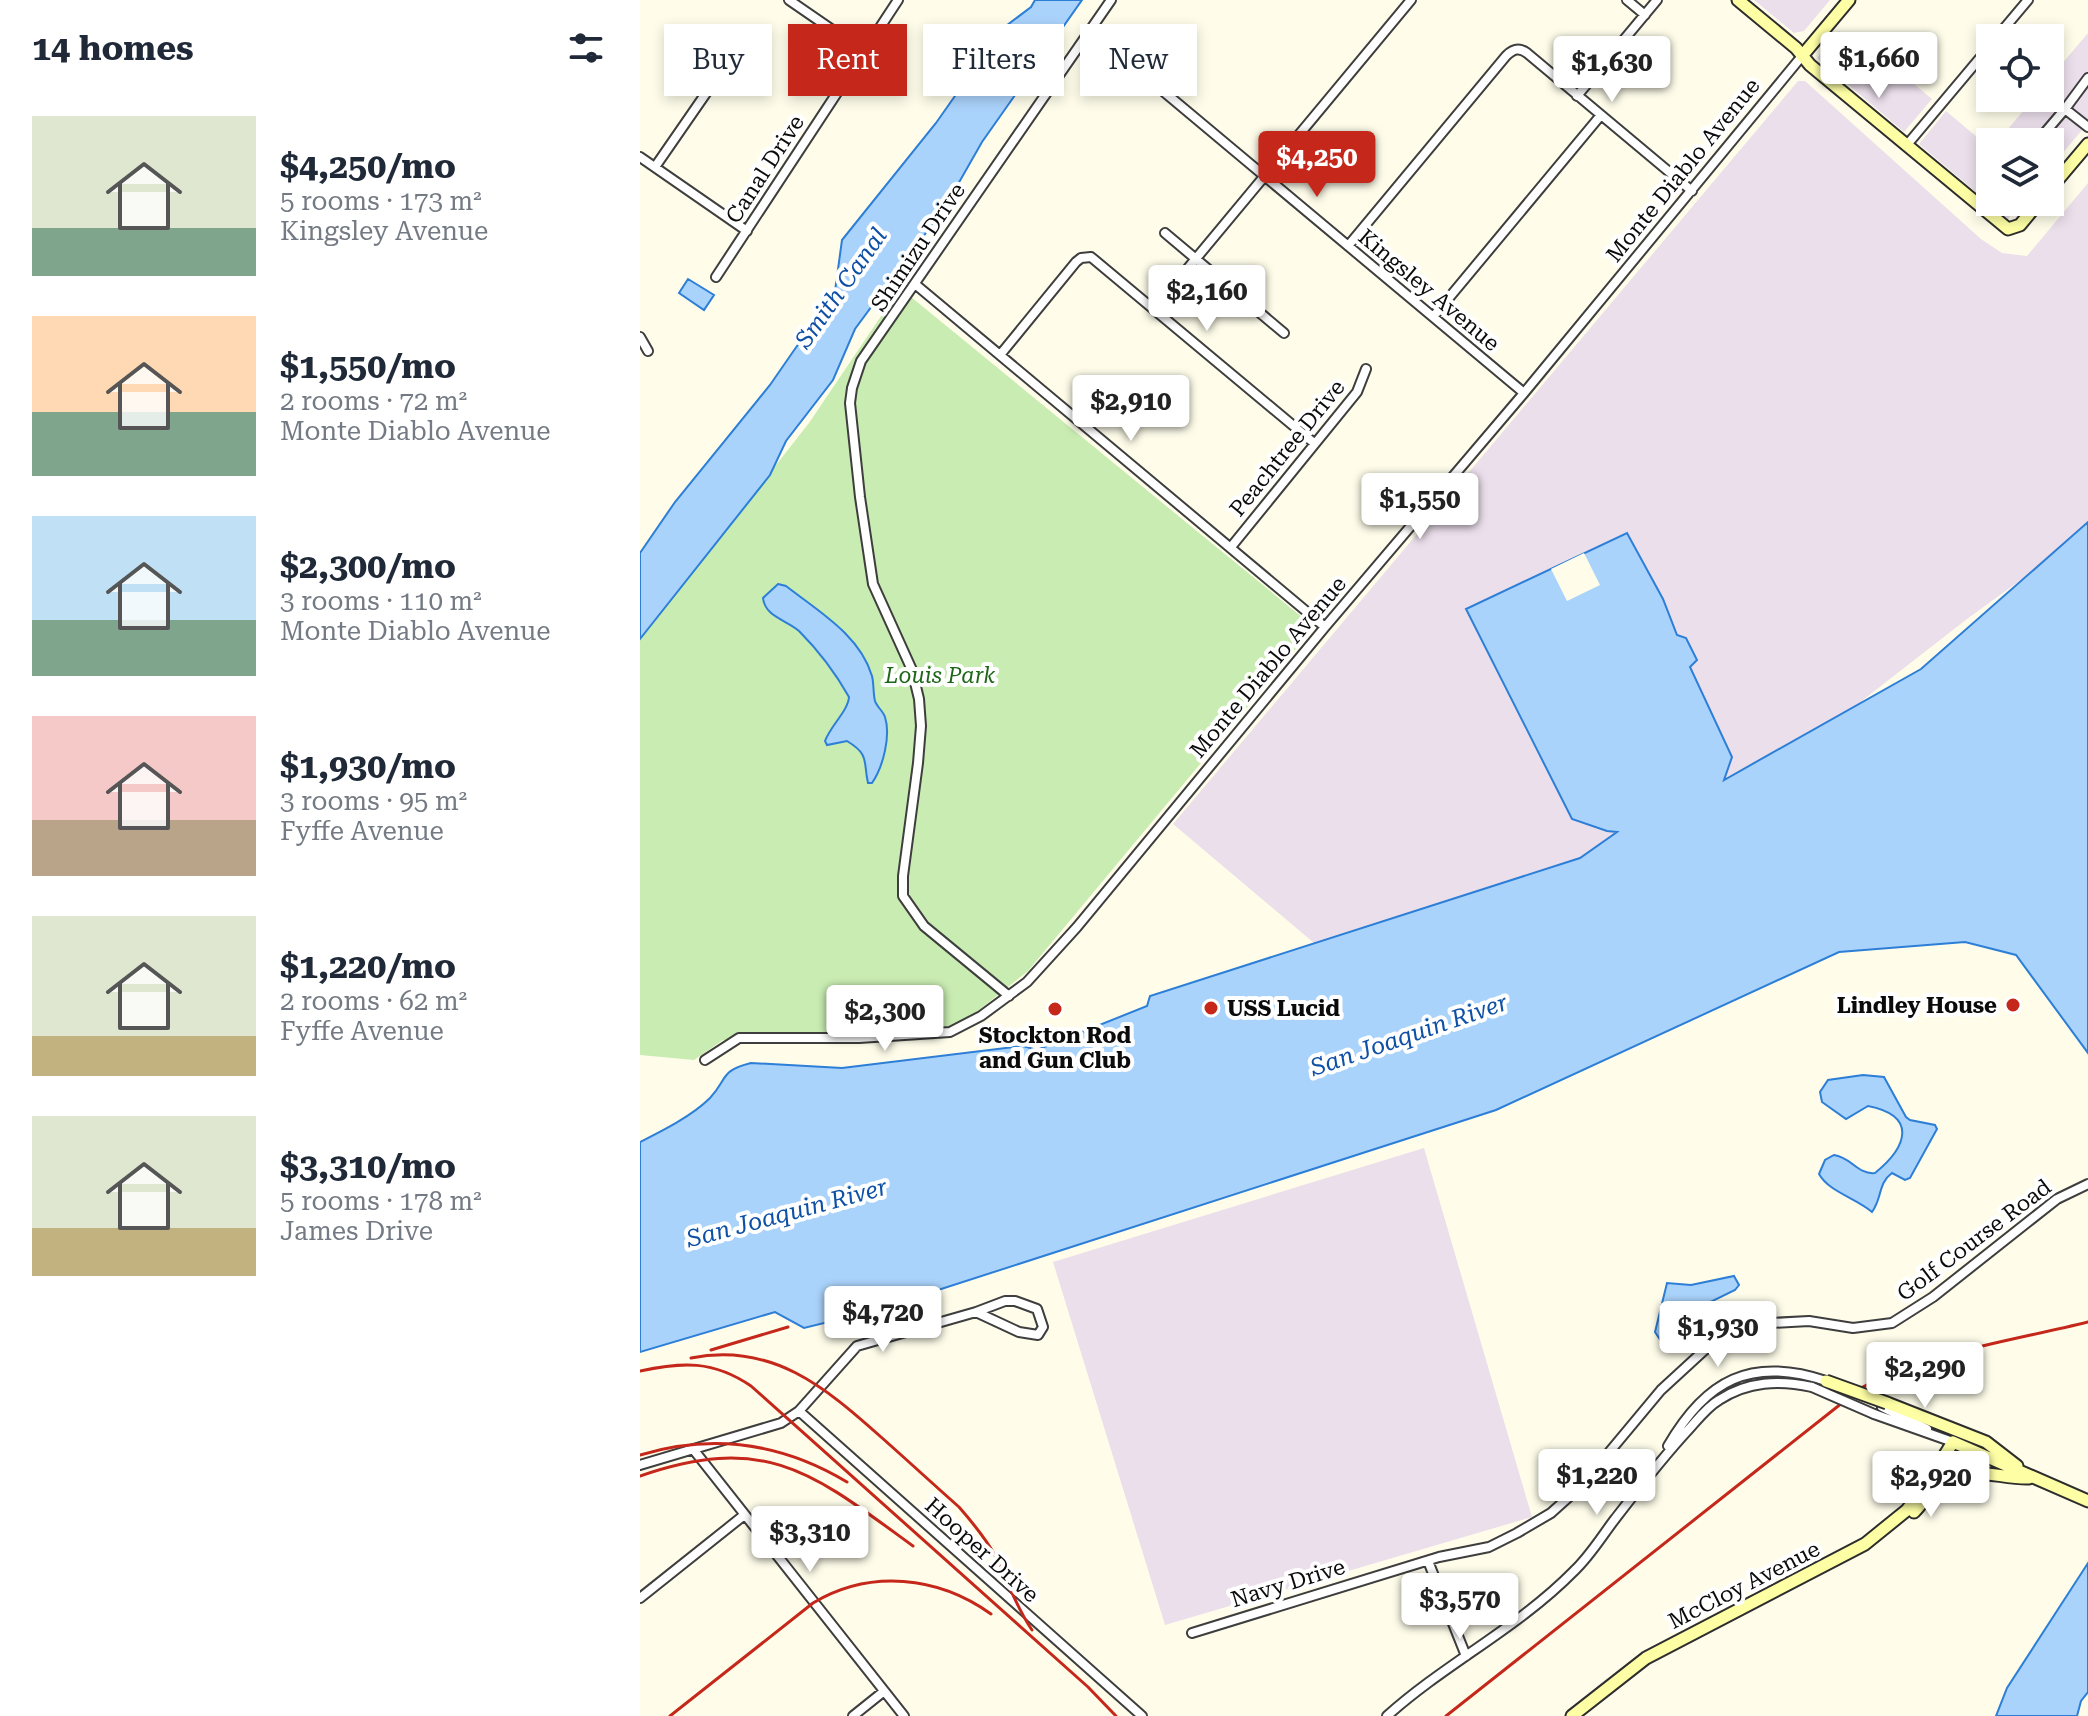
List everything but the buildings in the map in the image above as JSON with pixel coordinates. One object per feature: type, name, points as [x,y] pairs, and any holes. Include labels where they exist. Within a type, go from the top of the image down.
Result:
[{"type":"street","points":[[789,0],[824,24]]},
{"type":"street","name":"Canal Drive","points":[[882,24],[898,0]]},
{"type":"street","name":"Shimizu Drive","points":[[1094,24],[1111,0]]},
{"type":"street","points":[[1154,309],[1411,0]]},
{"type":"street","points":[[1627,0],[1645,15]]},
{"type":"street","points":[[1577,96],[1657,0]]},
{"type":"street","points":[[1738,0],[1906,146],[1976,196]]},
{"type":"street","name":"Monte Diablo Avenue","points":[[705,1060],[739,1038],[941,1034],[962,1028],[1009,996],[1039,970],[1524,393],[1849,0]]},
{"type":"street","points":[[2008,24],[2028,0]]},
{"type":"street","name":"Shimizu Drive","points":[[1009,996],[924,926],[903,896],[904,861],[921,726],[919,699],[912,670],[873,584],[850,417],[852,388],[861,361],[1080,45]]},
{"type":"street","points":[[1348,246],[1506,56],[1519,49],[1692,191]]},
{"type":"street","points":[[1906,146],[1976,63]]},
{"type":"street","points":[[2049,128],[2088,78]]},
{"type":"street","points":[[655,167],[704,96]]},
{"type":"street","name":"Canal Drive","points":[[716,277],[834,96]]},
{"type":"street","name":"Kingsley Avenue","points":[[1169,96],[1524,393]]},
{"type":"street","points":[[2065,109],[2088,127]]},
{"type":"street","points":[[1433,317],[1601,115]]},
{"type":"street","points":[[2064,172],[2088,144]]},
{"type":"street","points":[[640,157],[747,231]]},
{"type":"street","points":[[1997,216],[2008,229],[2020,225],[2027,216]]},
{"type":"street","points":[[1165,233],[1284,333]]},
{"type":"street","points":[[1000,355],[1076,262],[1088,257],[1096,259],[1314,443]]},
{"type":"street","points":[[915,284],[1325,627]]},
{"type":"street","points":[[640,337],[648,351]]},
{"type":"street","name":"Peachtree Drive","points":[[1231,547],[1357,392],[1366,369]]},
{"type":"street","name":"Golf Course Road","points":[[1489,1547],[1535,1523],[1575,1492],[1661,1390],[1710,1345],[1746,1328],[1771,1323],[1809,1321],[1853,1328],[1892,1323],[1933,1297],[2057,1199],[2088,1184]]},
{"type":"street","points":[[640,1465],[781,1423],[799,1411],[857,1346],[1005,1301],[1015,1301],[1037,1309],[1043,1329],[1038,1335],[1028,1335],[976,1312]]},
{"type":"street","points":[[1387,1716],[1466,1656],[1538,1607],[1578,1568],[1659,1461],[1692,1408],[1732,1380],[1767,1371],[1786,1371],[1824,1381],[2088,1501]]},
{"type":"street","points":[[1659,1461],[1705,1411],[1730,1393],[1764,1383],[1782,1382],[1812,1387],[1986,1442],[2034,1478]]},
{"type":"street","name":"Hooper Drive","points":[[799,1411],[1142,1716]]},
{"type":"street","name":"McCloy Avenue","points":[[1572,1716],[1646,1658],[1865,1544],[1907,1510],[1953,1442]]},
{"type":"street","points":[[693,1449],[904,1716]]},
{"type":"street","points":[[1831,1564],[1887,1538],[1941,1483],[1961,1474],[1980,1471],[2012,1479],[2034,1478]]},
{"type":"street","points":[[640,1598],[743,1516]]},
{"type":"street","name":"Navy Drive","points":[[1192,1633],[1428,1561],[1489,1547]]},
{"type":"street","points":[[1428,1561],[1466,1656]]},
{"type":"street","points":[[853,1716],[883,1692]]},
{"type":"shaded area","points":[[1754,0],[1830,0],[1804,31],[1794,33]]},
{"type":"shaded area","points":[[1839,31],[1882,68],[1888,62],[1932,99],[1904,132],[1817,58]]},
{"type":"shaded area","points":[[2088,33],[2088,123],[2064,151],[2064,128],[2009,128],[2022,112],[2064,112],[2064,61]]},
{"type":"shaded area","points":[[1798,81],[1805,81],[1981,239],[2002,253],[2027,256],[2060,216],[2064,216],[2064,212],[2088,183],[2088,531],[1967,619],[1854,707],[1580,858],[1314,943],[1173,824]]},
{"type":"shaded area","points":[[1946,111],[1976,136],[1976,192],[1919,144]]},
{"type":"shaded area","points":[[1424,1148],[1532,1517],[1165,1625],[1053,1262]]},
{"type":"green space","name":"Louis Park","points":[[900,288],[1314,627],[1028,971],[970,1017],[930,1035],[723,1040],[694,1060],[640,1055],[640,638],[809,423]]},
{"type":"water","points":[[1035,0],[1082,0],[1064,26],[1009,24],[1031,7]]},
{"type":"water","name":"Smith Canal","points":[[955,96],[1014,96],[982,142],[945,207],[855,329],[833,380],[786,441],[770,475],[640,639],[640,553],[675,502],[770,385],[835,291],[842,240]]},
{"type":"water","points":[[688,279],[714,295],[704,310],[679,293]]},
{"type":"water","name":"San Joaquin River","points":[[2088,522],[2088,1053],[2016,955],[1965,942],[1839,952],[1496,1110],[873,1311],[804,1328],[775,1312],[640,1352],[640,1142],[703,1105],[734,1069],[751,1063],[842,1068],[1023,1046],[1037,1050],[1147,1006],[1150,996],[1580,858],[1617,832],[1572,819],[1466,609],[1627,533],[1663,599],[1677,635],[1686,638],[1697,660],[1690,667],[1732,757],[1724,780],[1921,669]]},
{"type":"water","points":[[778,584],[786,586],[836,625],[866,661],[872,676],[875,701],[887,725],[883,760],[872,783],[868,783],[864,759],[859,750],[847,741],[827,745],[825,741],[846,708],[849,697],[806,638],[768,610],[763,598]]},
{"type":"water","points":[[1863,1075],[1884,1077],[1906,1117],[1935,1125],[1937,1129],[1910,1178],[1905,1180],[1892,1173],[1888,1177],[1872,1212],[1829,1186],[1819,1174],[1825,1160],[1834,1155],[1864,1171],[1875,1173],[1900,1143],[1901,1125],[1884,1111],[1868,1106],[1846,1119],[1822,1102],[1820,1092],[1828,1080]]},
{"type":"water","points":[[1734,1276],[1739,1285],[1735,1290],[1698,1308],[1661,1341],[1655,1332],[1667,1283],[1691,1285]]},
{"type":"water","points":[[2088,1563],[2088,1692],[2081,1701],[2077,1716],[1996,1716],[2007,1688]]},
{"type":"pier","points":[[1584,553],[1600,585],[1567,601],[1551,569]]},
{"type":"railway","points":[[1446,1716],[1861,1388],[1942,1356],[2088,1322]]},
{"type":"railway","points":[[711,1350],[788,1327]]},
{"type":"railway","points":[[691,1358],[720,1355],[772,1363],[818,1386],[839,1401],[959,1507],[996,1557],[1032,1630]]},
{"type":"railway","points":[[640,1371],[697,1365],[724,1371],[751,1386],[1088,1687],[1116,1716]]},
{"type":"railway","points":[[640,1455],[694,1444],[746,1446],[798,1458],[847,1482]]},
{"type":"railway","points":[[640,1476],[684,1463],[722,1458],[756,1460],[787,1468],[817,1481],[913,1546]]},
{"type":"railway","points":[[670,1716],[813,1603],[857,1585],[880,1582],[926,1585],[949,1591],[991,1614]]},
{"type":"place","name":"Lindley House","points":[[2013,1005]]},
{"type":"place","name":"USS Lucid","points":[[1211,1008]]},
{"type":"place","name":"Stockton Rod and Gun Club","points":[[1055,1009]]}]
